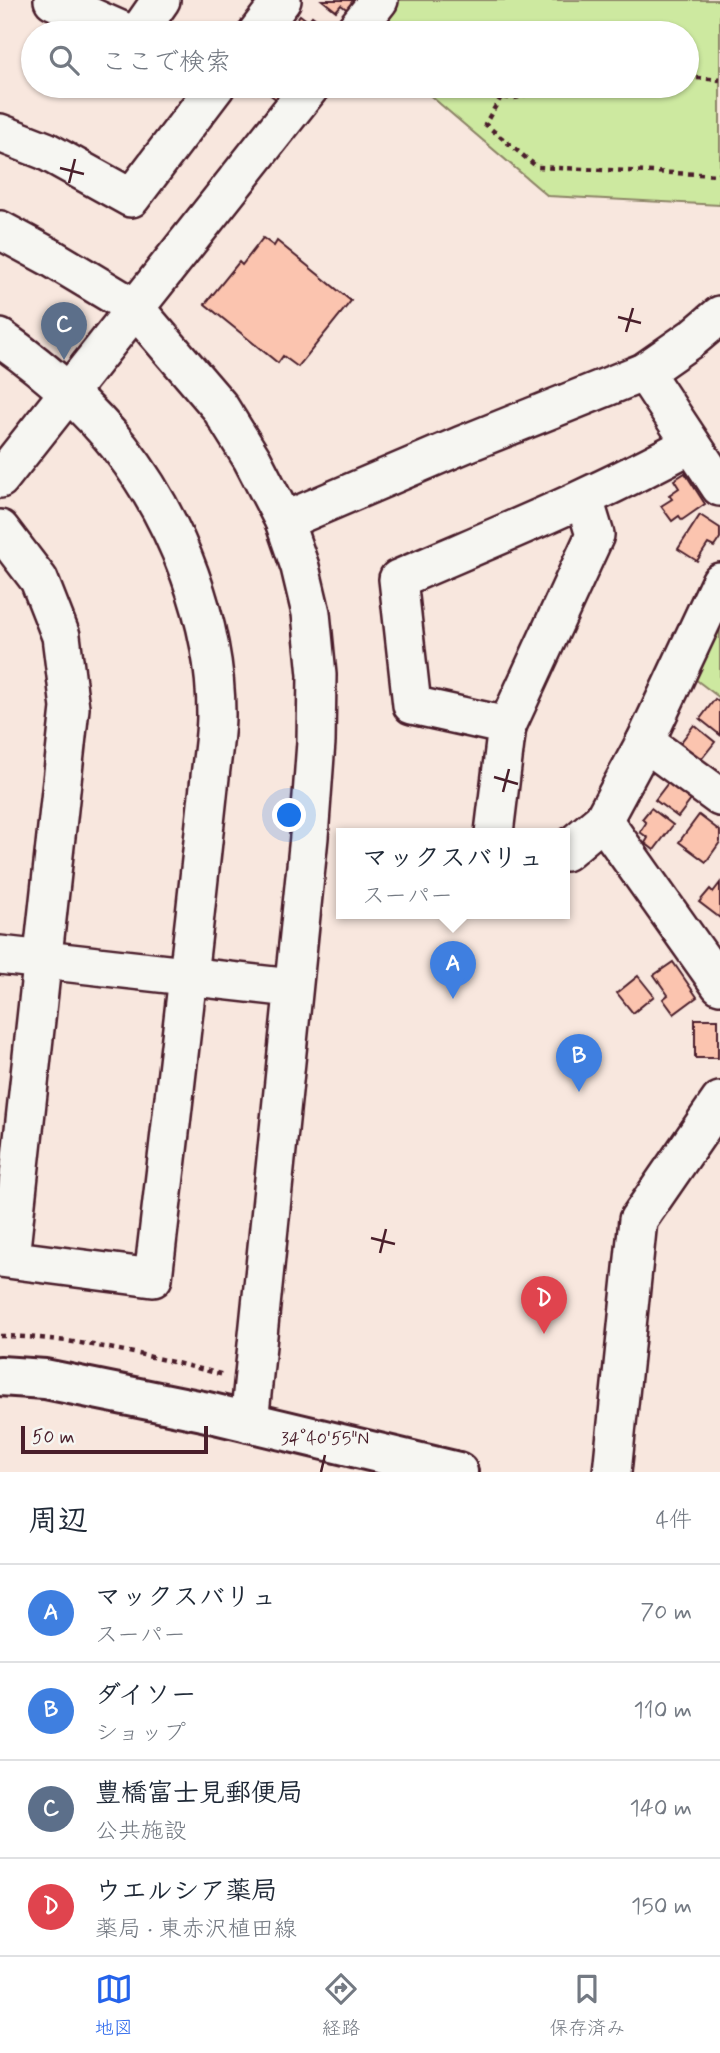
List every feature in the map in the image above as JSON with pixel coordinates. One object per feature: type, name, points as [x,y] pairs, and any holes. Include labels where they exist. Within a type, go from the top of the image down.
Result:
[{"type":"main road","points":[[0,1376],[45,1379],[203,1411],[458,1472]]},
{"type":"street","points":[[52,0],[100,21]]},
{"type":"street","points":[[146,21],[160,0]]},
{"type":"street","points":[[266,21],[282,0]]},
{"type":"street","points":[[362,21],[379,0]]},
{"type":"street","points":[[0,133],[46,151],[131,198],[204,98]]},
{"type":"street","points":[[0,479],[301,98]]},
{"type":"street","points":[[0,230],[135,308],[219,406],[252,458],[284,522],[300,567],[311,612],[317,675],[316,742],[325,839],[292,988],[249,1423]]},
{"type":"street","points":[[284,522],[462,445],[644,372],[720,315]]},
{"type":"street","points":[[0,338],[69,394],[121,449],[183,553],[200,608],[211,659],[216,714],[153,1278],[5,1258],[70,708],[61,636],[39,580],[0,529]]},
{"type":"street","points":[[644,372],[720,487]]},
{"type":"street","points":[[507,726],[412,705],[398,579],[584,499],[691,444]]},
{"type":"street","points":[[495,828],[507,726],[595,534],[584,499]]},
{"type":"street","points":[[570,848],[603,820],[645,742],[720,582]]},
{"type":"street","points":[[645,742],[720,797]]},
{"type":"street","points":[[603,820],[720,985]]},
{"type":"street","points":[[0,955],[292,988]]},
{"type":"street","points":[[612,1472],[638,1220],[720,1101]]},
{"type":"path","points":[[699,79],[720,80]]},
{"type":"path","points":[[500,98],[485,124],[537,167],[720,174]]},
{"type":"path","points":[[0,1336],[39,1336],[129,1350],[252,1383]]},
{"type":"green space","points":[[393,0],[720,0],[720,205],[548,196],[433,98],[699,98],[699,21],[378,21]]},
{"type":"green space","points":[[720,614],[720,698],[691,676]]},
{"type":"building","points":[[322,0],[357,0],[349,11],[341,5],[336,11]]},
{"type":"building","points":[[300,15],[308,21],[295,21]]},
{"type":"building","points":[[263,238],[274,246],[277,241],[351,301],[298,367],[283,356],[278,363],[205,304],[239,262],[242,265]]},
{"type":"building","points":[[685,473],[705,504],[682,520],[679,516],[672,521],[661,506],[672,499],[669,495],[679,488],[674,480]]},
{"type":"building","points":[[700,515],[720,528],[720,538],[714,547],[708,544],[697,561],[678,549]]},
{"type":"building","points":[[715,699],[720,703],[720,735],[700,719]]},
{"type":"building","points":[[694,725],[715,742],[699,762],[678,746]]},
{"type":"building","points":[[671,779],[694,796],[678,817],[655,800]]},
{"type":"building","points":[[651,808],[673,825],[654,850],[645,843],[648,838],[640,832],[646,823],[642,819]]},
{"type":"building","points":[[699,815],[720,831],[720,842],[706,862],[679,842]]},
{"type":"building","points":[[720,883],[720,918],[699,902],[710,889],[713,892]]},
{"type":"building","points":[[673,962],[697,997],[674,1014],[663,999],[668,995],[654,975]]},
{"type":"building","points":[[638,976],[654,996],[633,1013],[617,993]]},
{"type":"building","points":[[695,1019],[718,1019],[718,1058],[695,1058]]},
{"type":"place","name":"豊橋富士見郵便局","points":[[64,360]]},
{"type":"place","name":"マックスバリュ","points":[[453,999]]},
{"type":"place","name":"ダイソー","points":[[579,1092]]},
{"type":"place","name":"ウエルシア薬局","points":[[544,1334]]}]
